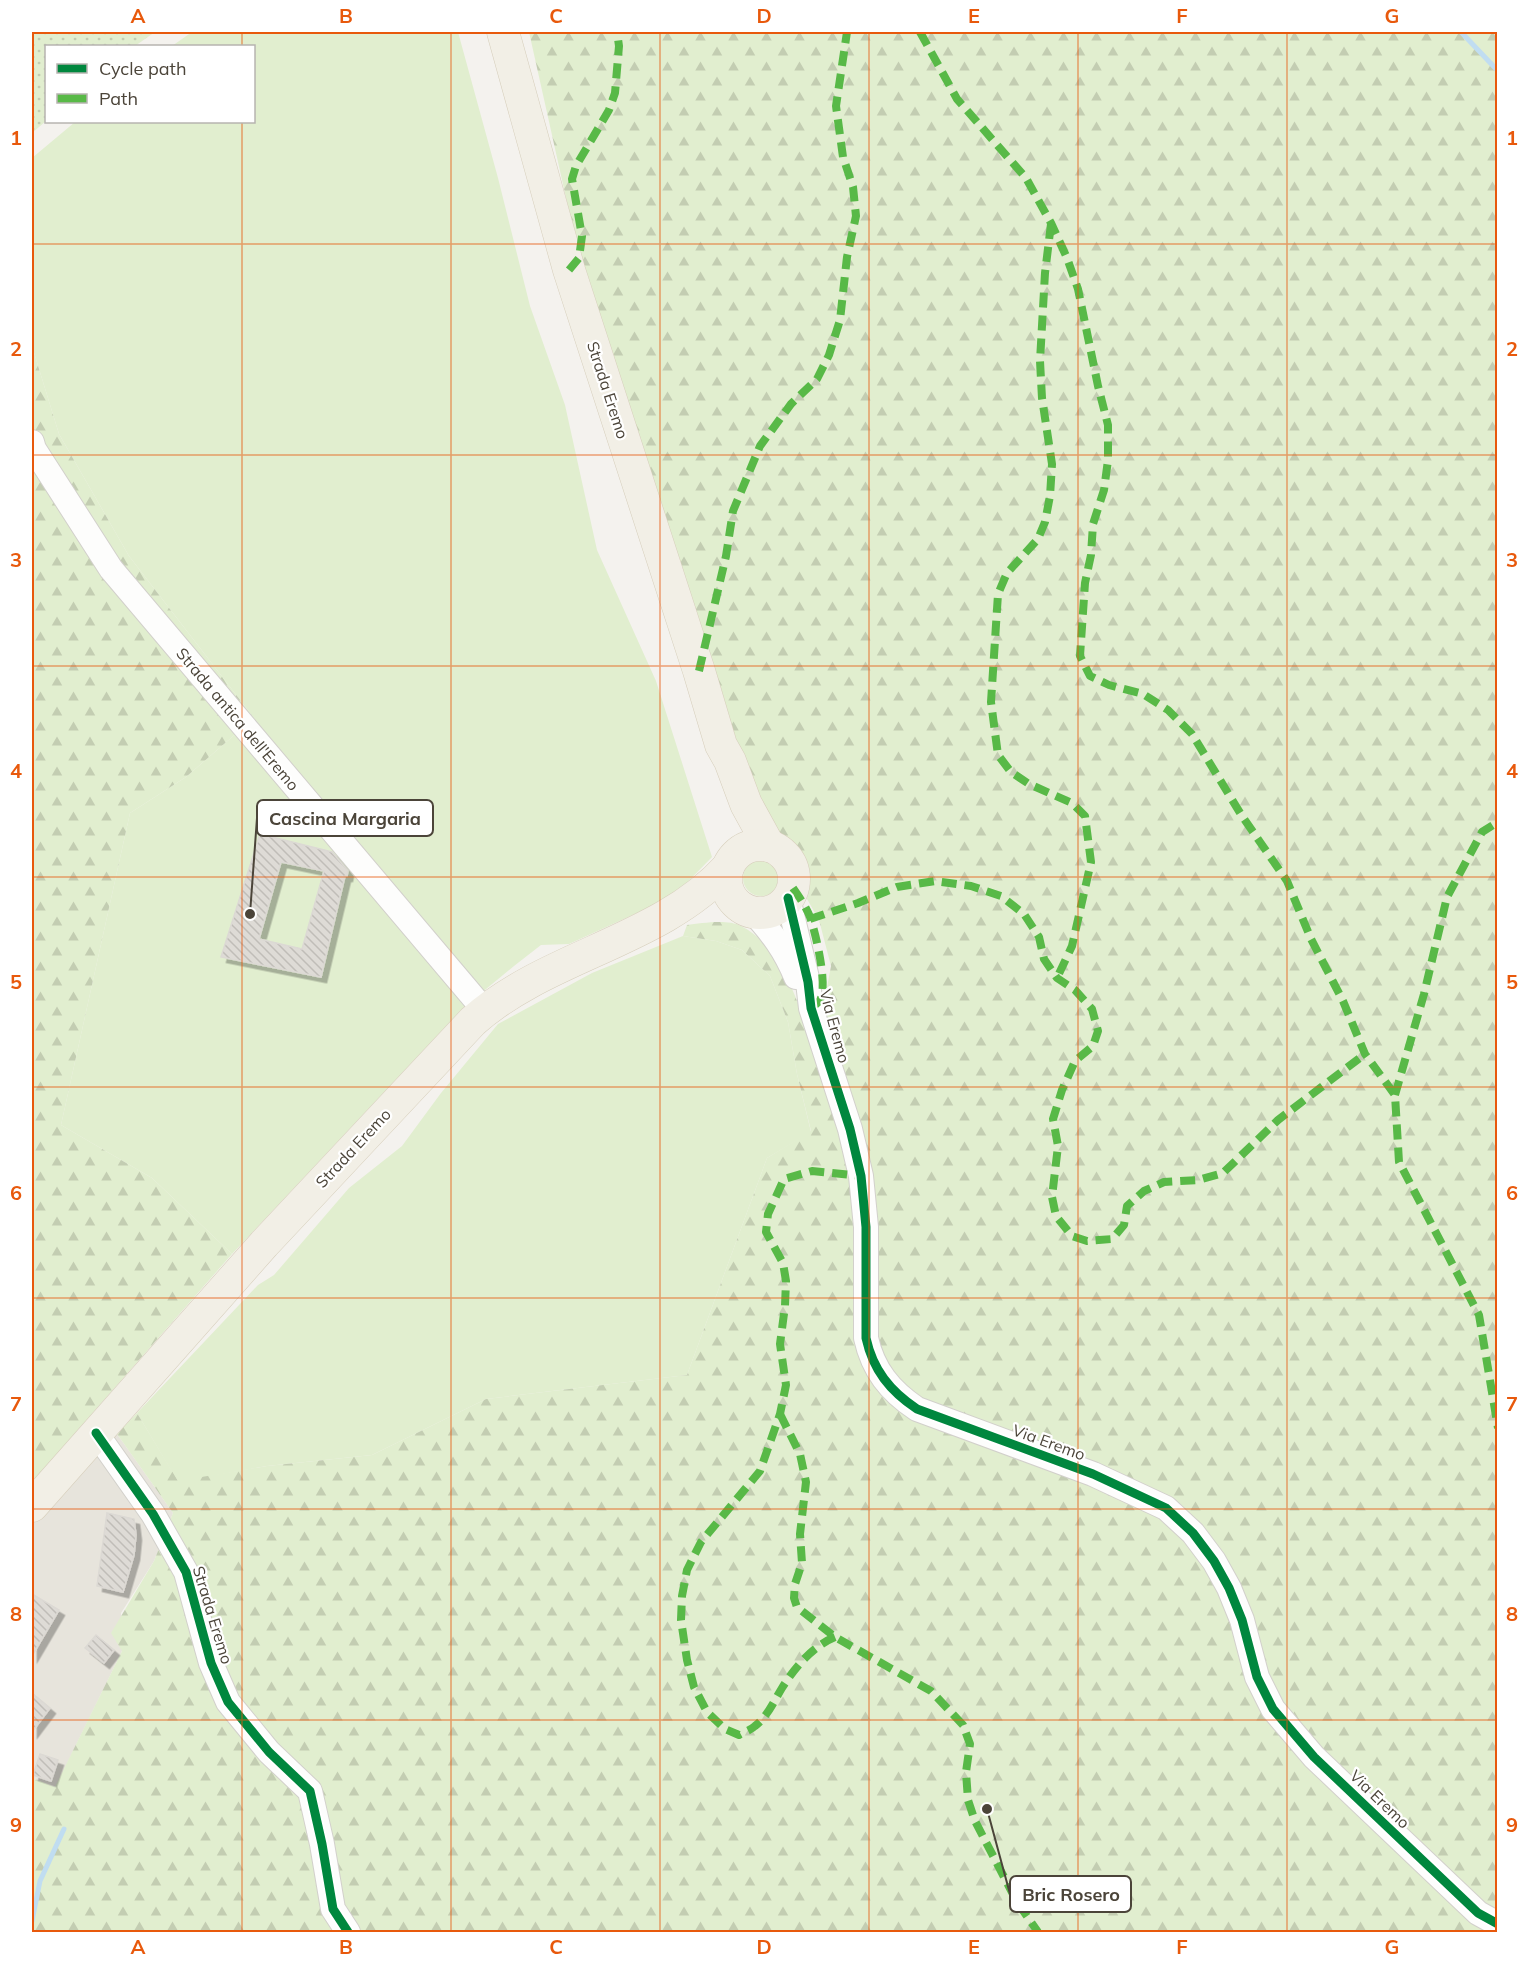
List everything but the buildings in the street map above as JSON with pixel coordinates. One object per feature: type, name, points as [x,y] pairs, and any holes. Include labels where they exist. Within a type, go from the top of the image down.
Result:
[{"type":"main road","name":"Strada Eremo","points":[[503,32],[569,270],[721,745],[730,761],[746,804],[769,846]]},
{"type":"main road","name":"Strada Eremo","points":[[32,1506],[264,1244],[485,1011],[523,986],[557,968],[656,921],[697,896],[716,881],[731,863],[736,840],[719,760],[721,745]]},
{"type":"main road","points":[[758,844],[769,846],[779,850],[787,857],[792,867],[793,888],[781,906],[771,911],[749,910],[731,896],[727,876],[731,863],[748,847],[758,844]]},
{"type":"main road","name":"Strada Eremo","points":[[656,921],[749,910]]},
{"type":"street","name":"Strada antica dell'Eremo","points":[[32,442],[34,449],[111,569],[485,1011]]},
{"type":"street","name":"Via Eremo","points":[[788,898],[808,982],[811,1008]]},
{"type":"street","name":"Via Eremo","points":[[749,910],[773,934],[786,954],[811,1008],[850,1129],[861,1176],[866,1227],[866,1338],[870,1356],[880,1376],[899,1397],[917,1409],[1093,1474],[1166,1508],[1193,1533],[1214,1561],[1229,1588],[1242,1620],[1257,1677],[1273,1709],[1323,1765],[1478,1913],[1497,1924]]},
{"type":"street","name":"Strada Eremo","points":[[96,1433],[153,1514],[186,1572],[211,1663],[228,1702],[269,1752],[310,1791],[333,1909],[348,1932]]},
{"type":"shaded area","points":[[92,1415],[117,1434],[173,1513],[154,1561],[121,1613],[122,1651],[55,1788],[32,1778],[32,1482]]},
{"type":"green space","points":[[32,32],[155,32],[136,45],[45,45],[45,122],[32,133]]},
{"type":"green space","points":[[192,32],[458,32],[530,306],[565,405],[597,550],[656,681],[712,857],[674,896],[569,944],[541,945],[463,1008],[232,1254],[152,1178],[61,1125],[130,813],[186,777],[254,718],[129,556],[59,434],[32,346],[32,158],[74,123],[255,123],[255,45],[173,45]]},
{"type":"green space","points":[[529,32],[1497,32],[1497,1932],[32,1932],[32,1778],[55,1787],[122,1651],[111,1633],[154,1561],[173,1513],[117,1434],[137,1413],[178,1481],[267,1466],[372,1455],[486,1399],[687,1375],[767,1158],[811,1131],[797,1074],[788,1022],[770,976],[742,950],[716,941],[683,936],[687,925],[715,922],[736,924],[755,935],[768,947],[787,977],[812,1042],[823,1019],[831,966],[819,920],[807,899],[806,860],[759,813],[585,283]]},
{"type":"green space","points":[[32,346],[59,434],[129,556],[254,718],[186,777],[130,813],[61,1125],[152,1178],[232,1254],[32,1482]]},
{"type":"green space","points":[[761,860],[774,865],[779,878],[774,891],[761,896],[748,891],[743,878],[748,865]]},
{"type":"green space","points":[[683,936],[716,941],[742,950],[770,976],[788,1022],[797,1074],[811,1132],[767,1158],[687,1375],[486,1399],[372,1455],[267,1466],[178,1482],[137,1413],[258,1285],[274,1275],[349,1188],[402,1146],[441,1093],[498,1024],[592,973]]},
{"type":"waterway","points":[[1461,32],[1498,71]]},
{"type":"waterway","points":[[32,1921],[40,1881],[64,1829]]},
{"type":"marked path","points":[[569,270],[579,258],[582,236],[572,179],[576,166],[609,110],[615,93],[619,46],[617,32]]},
{"type":"marked path","points":[[699,671],[726,556],[733,511],[760,446],[791,404],[817,379],[829,355],[840,320],[847,257],[856,216],[853,187],[843,157],[836,106],[847,32]]},
{"type":"marked path","points":[[920,32],[957,99],[1026,178],[1051,223],[1078,289],[1108,425],[1108,460],[1104,490],[1093,524],[1091,555],[1085,583],[1080,656],[1090,676],[1109,685],[1143,694],[1168,710],[1192,734],[1242,816],[1287,881],[1311,939],[1343,1001],[1365,1054],[1395,1095],[1399,1162],[1479,1315],[1498,1428]]},
{"type":"marked path","points":[[1051,224],[1045,273],[1040,361],[1042,398],[1052,464],[1050,496],[1045,522],[1038,539],[1007,573],[998,594],[991,702],[998,755],[1011,772],[1029,784],[1072,803],[1085,816],[1091,862],[1072,946],[1057,978]]},
{"type":"marked path","points":[[1395,1095],[1424,994],[1447,897],[1482,832],[1498,822]]},
{"type":"marked path","points":[[810,919],[897,887],[935,881],[971,886],[1001,896],[1024,914],[1039,937],[1044,959],[1057,978],[1075,990],[1092,1009],[1098,1031],[1093,1046],[1075,1061],[1062,1090],[1053,1119],[1058,1146],[1052,1197],[1056,1216],[1072,1236],[1087,1241],[1112,1239],[1124,1225],[1127,1206],[1144,1191],[1164,1182],[1198,1180],[1223,1173],[1278,1120],[1365,1054]]},
{"type":"marked path","points":[[793,888],[810,917],[820,958],[823,981],[821,998],[811,1008]]},
{"type":"marked path","points":[[835,1637],[819,1646],[805,1658],[787,1680],[764,1718],[739,1735],[725,1729],[707,1712],[694,1687],[681,1620],[682,1596],[687,1570],[701,1542],[760,1471],[780,1414],[786,1385],[780,1344],[786,1281],[783,1263],[766,1232],[768,1214],[784,1179],[812,1171],[861,1176]]},
{"type":"marked path","points":[[780,1414],[800,1454],[806,1482],[800,1534],[802,1563],[795,1584],[794,1598],[797,1607],[835,1637],[931,1691],[963,1725],[970,1744],[966,1772],[968,1800],[975,1821],[1017,1902],[1038,1932]]},
{"type":"cycle path","points":[[788,898],[808,982],[811,1008],[850,1129],[861,1176],[866,1227],[866,1338],[873,1360],[884,1379],[917,1409],[1093,1474],[1166,1508],[1193,1533],[1214,1561],[1229,1588],[1242,1620],[1257,1677],[1273,1709],[1314,1757],[1478,1913],[1498,1924]]},
{"type":"cycle path","points":[[96,1433],[153,1514],[186,1572],[211,1663],[228,1702],[269,1752],[310,1791],[333,1909],[348,1932]]},
{"type":"place","name":"Cascina Margaria","points":[[250,914]]},
{"type":"place","name":"Bric Rosero","points":[[987,1809]]}]
